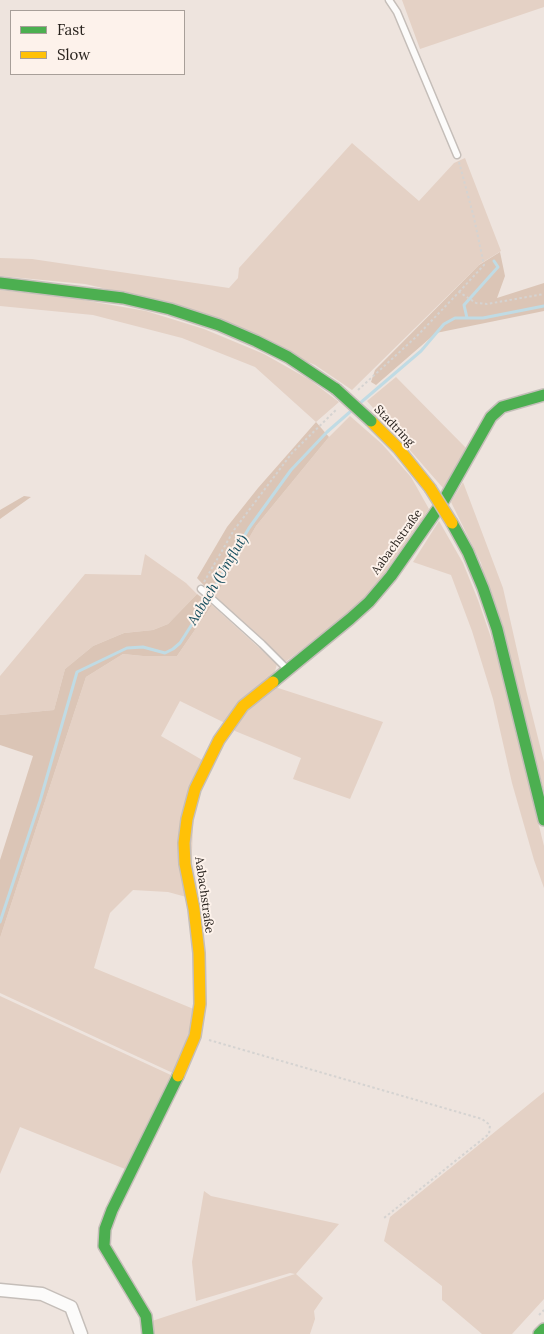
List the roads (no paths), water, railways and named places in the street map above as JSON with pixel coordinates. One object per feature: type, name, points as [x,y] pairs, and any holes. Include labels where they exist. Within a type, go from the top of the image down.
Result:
[{"type":"street","name":"Stadtring","points":[[0,283],[123,298],[170,309],[219,325],[288,357],[336,389],[371,421],[398,448],[430,488],[468,552],[498,630],[544,820]]},
{"type":"street","name":"Aabachstraße","points":[[148,1334],[146,1316],[140,1304],[104,1246],[105,1229],[112,1210],[182,1068],[195,1036],[200,1004],[199,953],[194,909],[185,864],[184,842],[187,819],[195,789],[228,724],[243,706],[350,619],[369,602],[391,576],[444,500],[491,417],[502,407],[544,395]]},
{"type":"street","points":[[0,1290],[42,1294],[71,1307],[81,1334]]},
{"type":"street","points":[[540,1334],[544,1329]]},
{"type":"lane","points":[[390,0],[397,12],[457,155]]},
{"type":"lane","points":[[203,591],[287,669]]},
{"type":"waterway","points":[[467,318],[464,305],[498,267],[494,261]]},
{"type":"waterway","name":"Aabach (Umflut)","points":[[359,404],[421,351],[444,324],[455,318],[483,318],[544,306]]},
{"type":"waterway","name":"Aabach (Umflut)","points":[[0,922],[40,801],[77,672],[127,648],[143,647],[165,653],[180,643],[249,528],[291,470],[327,432],[351,411]]}]
